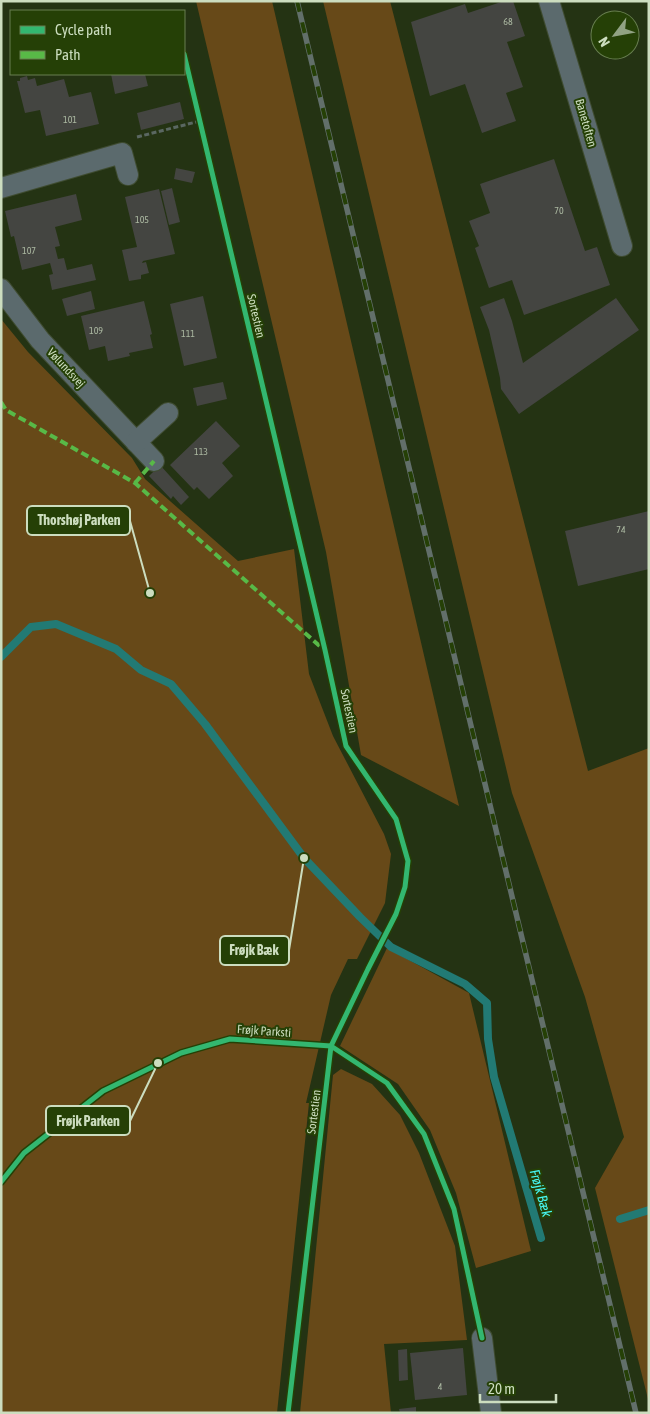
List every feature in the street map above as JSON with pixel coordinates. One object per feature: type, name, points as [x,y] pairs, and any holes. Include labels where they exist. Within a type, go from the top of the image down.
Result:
[{"type":"street","name":"Banetoften","points":[[549,1],[622,246]]},
{"type":"street","points":[[1,188],[122,153],[128,175]]},
{"type":"street","name":"Vølundsvej","points":[[1,290],[40,340],[154,461]]},
{"type":"street","points":[[136,442],[168,413]]},
{"type":"street","points":[[482,1338],[491,1413]]},
{"type":"path","points":[[197,111],[202,130]]},
{"type":"path","points":[[122,153],[134,138],[200,120]]},
{"type":"shaded area","points":[[196,1],[272,1],[459,806],[361,755],[326,552]]},
{"type":"shaded area","points":[[323,1],[390,1],[588,771],[649,748],[649,1403],[595,1188],[624,1137],[585,997],[512,793]]},
{"type":"shaded area","points":[[1,319],[28,352],[132,458],[145,479],[238,561],[294,549],[309,674],[333,736],[384,834],[391,854],[385,903],[357,959],[348,959],[331,995],[306,1103],[309,1103],[277,1413],[1,1413]]},
{"type":"shaded area","points":[[387,948],[469,993],[531,1251],[476,1268],[456,1193],[430,1130],[398,1084],[340,1046]]},
{"type":"shaded area","points":[[341,1069],[372,1084],[400,1115],[419,1153],[455,1246],[467,1340],[384,1344],[391,1413],[300,1413],[333,1075]]},
{"type":"building","points":[[504,1],[513,1],[525,36],[507,42],[523,87],[506,93],[516,121],[482,133],[465,84],[430,96],[411,22],[465,4],[468,13]]},
{"type":"building","points":[[111,75],[145,75],[148,86],[115,94]]},
{"type":"building","points":[[27,76],[28,80],[35,78],[37,86],[64,79],[69,97],[91,92],[99,124],[46,136],[40,110],[25,113],[17,81]]},
{"type":"building","points":[[180,102],[184,119],[141,130],[137,113]]},
{"type":"building","points":[[554,159],[585,251],[597,247],[610,285],[524,315],[512,280],[489,288],[475,248],[479,246],[469,221],[490,213],[480,184]]},
{"type":"building","points":[[176,168],[195,172],[192,183],[174,179]]},
{"type":"building","points":[[172,188],[180,222],[169,225],[161,191]]},
{"type":"building","points":[[159,189],[175,254],[143,261],[142,263],[146,262],[149,273],[141,275],[141,279],[129,281],[122,250],[137,247],[125,197]]},
{"type":"building","points":[[76,194],[82,220],[55,227],[60,246],[55,247],[58,259],[64,258],[67,270],[92,264],[96,280],[52,290],[49,275],[53,274],[50,263],[22,270],[14,236],[11,237],[5,211]]},
{"type":"building","points":[[91,291],[95,309],[67,316],[62,299]]},
{"type":"building","points":[[203,296],[217,358],[184,366],[170,304]]},
{"type":"building","points":[[504,298],[523,363],[616,298],[639,330],[519,414],[501,389],[489,330],[480,307]]},
{"type":"building","points":[[144,301],[152,334],[150,335],[153,348],[129,353],[130,356],[108,361],[105,346],[89,350],[81,316]]},
{"type":"building","points":[[223,382],[227,399],[197,406],[193,388]]},
{"type":"building","points":[[216,421],[240,446],[222,463],[233,476],[209,499],[197,487],[194,490],[170,465]]},
{"type":"building","points":[[160,465],[189,497],[181,505],[173,496],[171,499],[149,476]]},
{"type":"building","points":[[649,511],[649,569],[578,586],[565,531]]},
{"type":"building","points":[[463,1348],[467,1395],[415,1400],[410,1353]]},
{"type":"building","points":[[407,1349],[408,1380],[399,1381],[398,1350]]},
{"type":"building","points":[[416,1407],[416,1413],[400,1413],[399,1409]]},
{"type":"waterway","name":"Frøjk Bæk","points":[[1,657],[31,627],[56,624],[116,649],[141,670],[171,684],[205,724],[304,858],[360,917],[391,947],[465,984],[487,1003],[488,1039],[494,1077],[541,1238]]},
{"type":"waterway","name":"Frøjk Bæk","points":[[620,1219],[649,1210]]},
{"type":"railway","points":[[297,1],[636,1413]]},
{"type":"marked path","points":[[1,402],[6,410],[135,483],[323,649]]},
{"type":"marked path","points":[[135,483],[154,461]]},
{"type":"cycle path","name":"Sortestien","points":[[185,58],[346,746],[396,819],[408,861],[405,887],[396,914],[331,1046],[288,1413]]},
{"type":"cycle path","name":"Frøjk Parksti","points":[[1,1182],[24,1153],[103,1091],[181,1053],[230,1039],[331,1046],[387,1083],[424,1134],[454,1209],[482,1338]]},
{"type":"place","name":"Thorshøj Parken","points":[[150,593]]},
{"type":"place","name":"Frøjk Bæk","points":[[304,858]]},
{"type":"place","name":"Frøjk Parken","points":[[158,1063]]}]
